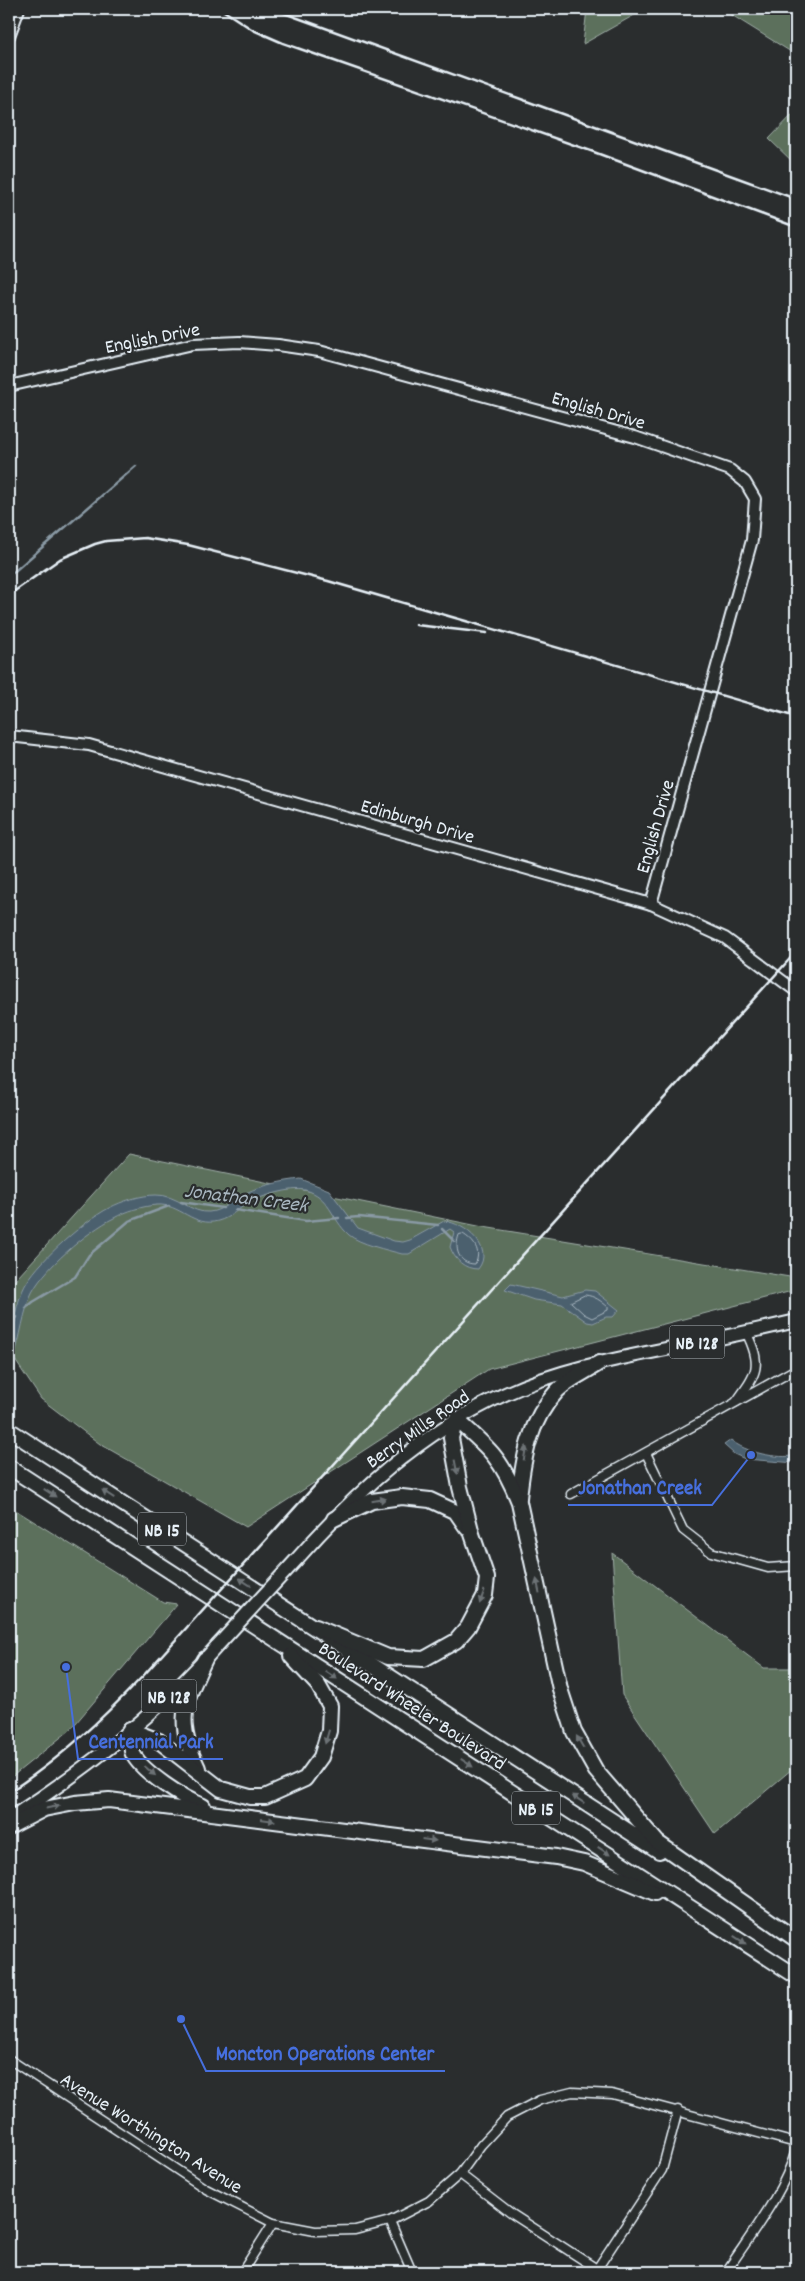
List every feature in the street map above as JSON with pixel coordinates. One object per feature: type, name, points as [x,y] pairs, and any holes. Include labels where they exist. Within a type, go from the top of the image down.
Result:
[{"type":"highway","points":[[519,1502],[527,1442],[541,1412],[557,1390],[599,1363]]},
{"type":"highway","points":[[316,1627],[388,1657],[424,1659],[456,1641],[468,1627],[485,1595],[487,1578],[472,1534],[451,1438],[456,1419],[498,1458],[509,1476],[519,1502],[560,1689],[574,1732],[596,1770],[658,1843],[795,1938]]},
{"type":"highway","name":"Boulevard Wheeler Boulevard","points":[[9,1430],[316,1627],[369,1665],[795,1938]]},
{"type":"highway","name":"Boulevard Wheeler Boulevard","points":[[9,1467],[796,1976]]},
{"type":"highway","points":[[334,1519],[372,1501],[402,1497],[430,1500],[456,1512],[472,1534]]},
{"type":"highway","points":[[220,1813],[185,1799],[149,1771],[132,1753],[130,1730],[159,1741],[221,1789],[250,1797],[265,1797],[305,1779],[321,1756],[329,1730],[330,1706],[318,1685],[276,1638]]},
{"type":"highway","points":[[200,1773],[189,1750],[184,1731],[184,1709],[205,1660]]},
{"type":"highway","points":[[9,1827],[44,1809],[75,1803],[109,1800],[220,1813],[556,1857],[584,1863],[690,1907]]},
{"type":"main road","name":"Berry Mills Road","points":[[205,1660],[356,1496],[392,1466],[456,1419],[504,1394],[599,1363],[796,1321]]},
{"type":"main road","name":"NB 128","points":[[9,1819],[83,1769],[171,1694],[205,1660]]},
{"type":"street","points":[[9,36],[19,9]]},
{"type":"street","name":"English Drive","points":[[9,386],[176,346],[231,342],[278,345],[319,351],[625,434],[730,470],[745,482],[755,500],[752,540],[650,904]]},
{"type":"street","name":"Edinburgh Drive","points":[[9,736],[89,745],[650,904],[725,938],[796,991]]},
{"type":"street","points":[[735,1404],[749,1384],[756,1369],[756,1352],[746,1332]]},
{"type":"street","points":[[571,1494],[796,1369]]},
{"type":"street","points":[[646,1453],[683,1530],[711,1552],[768,1568],[796,1566]]},
{"type":"street","name":"Avenue Worthington Avenue","points":[[9,2059],[206,2189],[273,2223],[315,2231],[354,2230],[390,2221],[429,2202],[460,2174],[481,2145],[507,2117],[540,2100],[572,2092],[612,2094],[678,2110],[796,2143]]},
{"type":"street","points":[[460,2174],[512,2214],[596,2270],[662,2170],[678,2110]]},
{"type":"street","points":[[726,2272],[766,2212],[791,2167],[796,2150]]},
{"type":"street","points":[[390,2221],[412,2272]]},
{"type":"street","points":[[242,2272],[273,2223]]},
{"type":"green space","points":[[587,9],[645,9],[583,44]]},
{"type":"green space","points":[[722,9],[796,9],[796,55]]},
{"type":"green space","points":[[796,111],[796,165],[769,139]]},
{"type":"green space","points":[[129,1154],[483,1227],[796,1278],[796,1290],[489,1369],[246,1527],[100,1444],[41,1399],[9,1351],[9,1287]]},
{"type":"green space","points":[[9,1506],[163,1602],[177,1604],[70,1730],[9,1779]]},
{"type":"green space","points":[[612,1553],[764,1668],[796,1668],[796,1769],[792,1769],[715,1834],[622,1695]]},
{"type":"water","points":[[301,1179],[329,1190],[358,1228],[394,1241],[403,1242],[410,1240],[444,1221],[461,1226],[480,1245],[483,1253],[482,1261],[478,1269],[473,1269],[457,1260],[450,1247],[454,1232],[450,1229],[409,1254],[389,1251],[360,1241],[343,1229],[320,1197],[299,1189],[262,1197],[250,1202],[227,1218],[218,1221],[201,1221],[165,1205],[140,1208],[119,1215],[79,1241],[44,1275],[30,1297],[16,1352],[9,1370],[13,1325],[22,1291],[27,1282],[53,1251],[99,1214],[114,1205],[126,1201],[156,1195],[170,1198],[196,1210],[209,1212],[224,1207],[246,1193],[259,1188]]},
{"type":"water","points":[[511,1284],[563,1296],[585,1290],[595,1291],[619,1310],[613,1317],[606,1317],[593,1323],[587,1322],[562,1304],[534,1300],[505,1290]]},
{"type":"water","points":[[731,1440],[744,1448],[762,1454],[771,1456],[796,1455],[796,1463],[745,1459],[734,1454],[724,1445]]},
{"type":"waterway","points":[[9,576],[136,466]]},
{"type":"waterway","name":"Jonathan Creek","points":[[181,1202],[223,1208]]},
{"type":"waterway","name":"Jonathan Creek","points":[[26,1308],[75,1277],[89,1255],[129,1221],[169,1206]]},
{"type":"waterway","name":"Jonathan Creek","points":[[235,1210],[306,1221],[339,1218]]},
{"type":"waterway","name":"Jonathan Creek","points":[[347,1218],[359,1217],[438,1225]]},
{"type":"waterway","name":"Jonathan Creek","points":[[442,1229],[454,1241]]},
{"type":"waterway","name":"Jonathan Creek","points":[[9,1330],[17,1317]]},
{"type":"railway","points":[[221,9],[253,30],[283,43],[591,151],[796,227]]},
{"type":"railway","points":[[273,9],[796,199]]},
{"type":"railway","points":[[9,595],[60,559],[95,544],[106,541],[145,538],[188,545],[328,581],[796,717]]},
{"type":"railway","points":[[416,625],[487,633]]},
{"type":"railway","points":[[9,1792],[63,1753],[112,1708],[143,1676],[796,952]]},
{"type":"place","name":"Jonathan Creek","points":[[751,1455]]},
{"type":"place","name":"Centennial Park","points":[[66,1667]]},
{"type":"place","name":"Moncton Operations Center","points":[[181,2019]]}]
